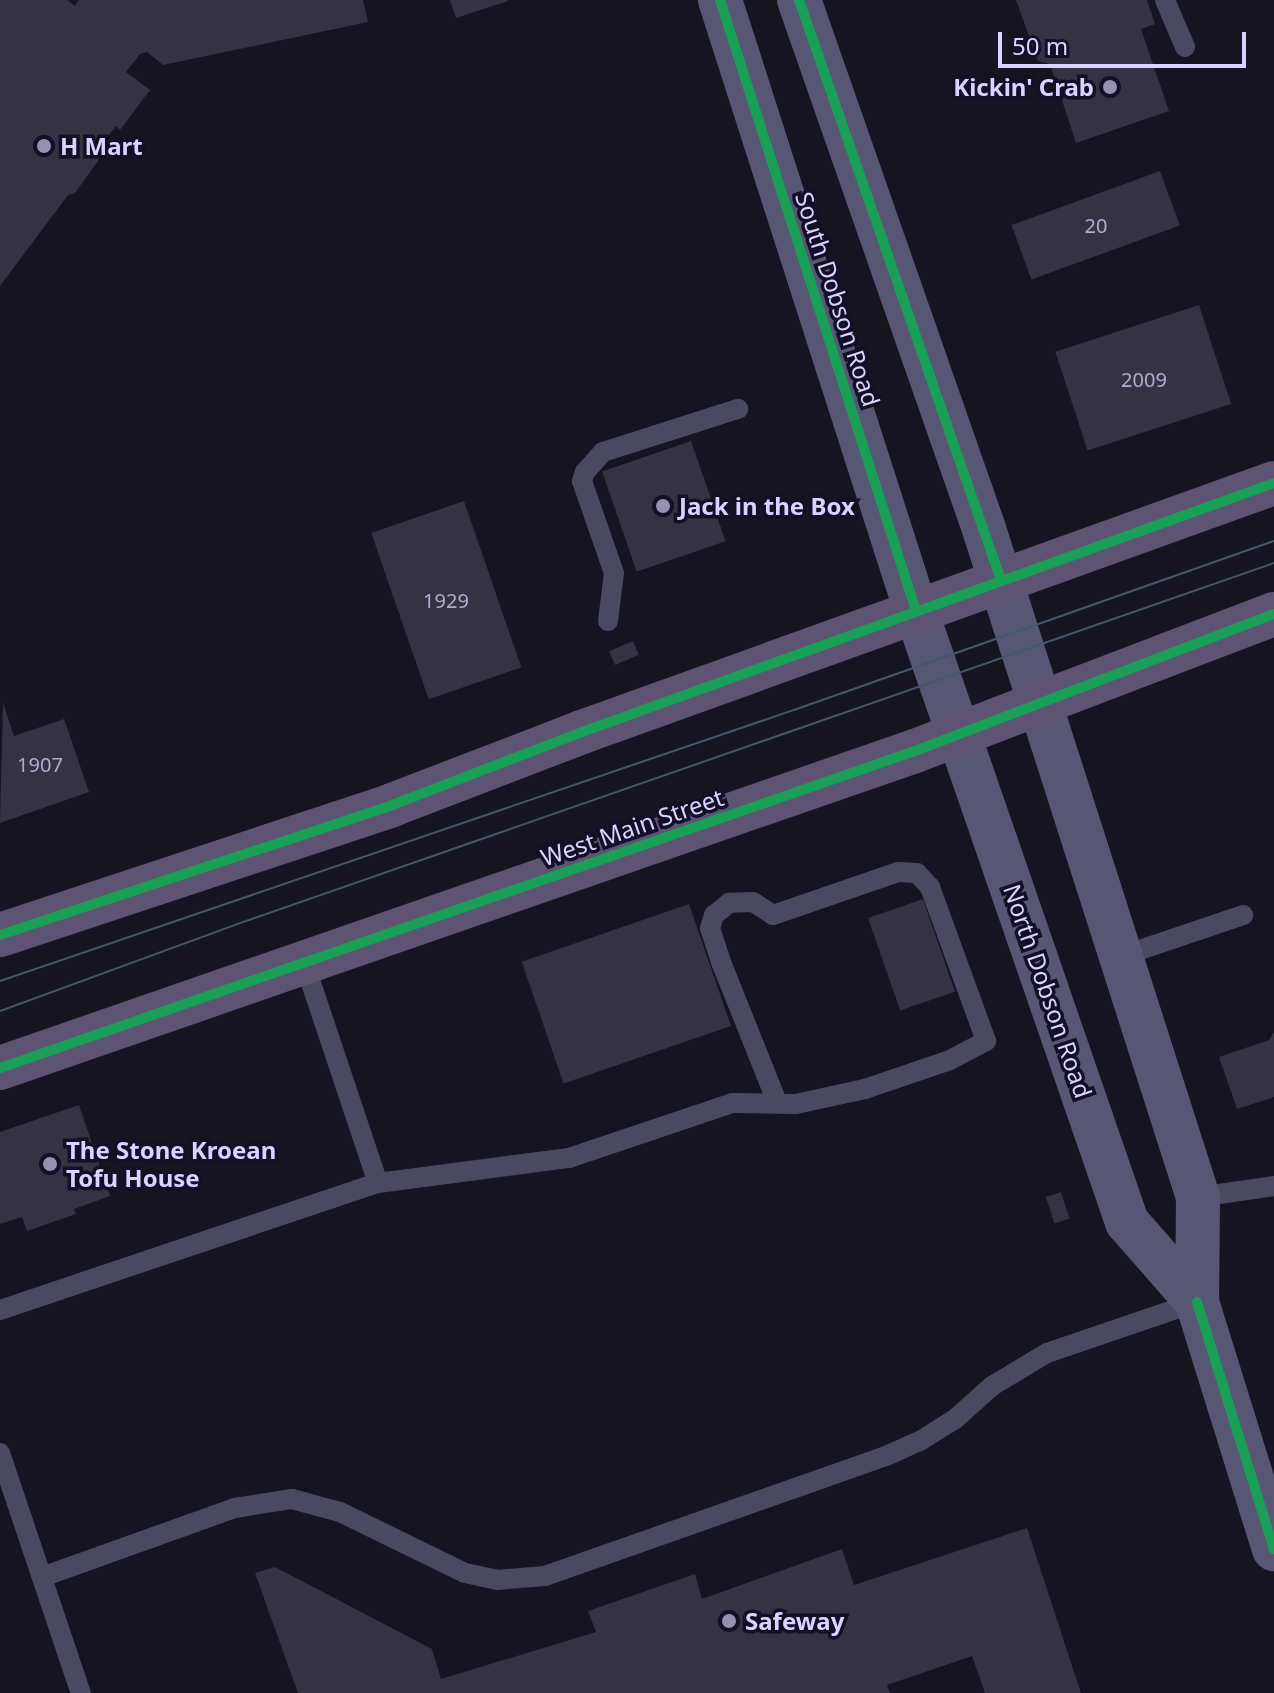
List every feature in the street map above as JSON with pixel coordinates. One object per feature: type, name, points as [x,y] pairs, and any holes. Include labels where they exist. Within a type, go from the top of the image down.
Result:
[{"type":"main road","name":"South Dobson Road","points":[[720,0],[933,660]]},
{"type":"main road","points":[[799,0],[1001,580]]},
{"type":"main road","points":[[0,935],[392,805],[916,611],[1274,483]]},
{"type":"main road","name":"North Dobson Road","points":[[1001,580],[1198,1197],[1197,1302],[1274,1549]]},
{"type":"main road","name":"West Main Street","points":[[0,1068],[958,734],[1274,614]]},
{"type":"main road","name":"North Dobson Road","points":[[933,660],[1127,1222],[1197,1302]]},
{"type":"lane","points":[[1165,0],[1185,47]]},
{"type":"lane","points":[[608,621],[614,573],[582,481],[585,472],[603,452],[738,409]]},
{"type":"lane","points":[[0,1310],[378,1183],[569,1158],[732,1103],[796,1104],[865,1089],[950,1060],[986,1041],[930,887],[917,873],[898,872],[773,915],[753,902],[729,903],[714,915],[710,928],[777,1102]]},
{"type":"lane","points":[[1122,956],[1243,915]]},
{"type":"lane","points":[[304,962],[378,1183]]},
{"type":"lane","points":[[1198,1197],[1274,1186]]},
{"type":"lane","points":[[42,1577],[235,1508],[292,1499],[340,1512],[465,1573],[497,1580],[545,1576],[909,1446],[954,1420],[992,1386],[1034,1359],[1197,1302]]},
{"type":"lane","points":[[0,1453],[81,1693]]},
{"type":"building","name":"H Mart","points":[[0,0],[67,0],[75,6],[79,0],[363,0],[368,22],[163,65],[147,52],[140,54],[126,72],[150,90],[120,130],[116,126],[96,152],[100,155],[98,161],[75,193],[68,195],[0,286]]},
{"type":"building","points":[[450,0],[508,0],[508,1],[456,18]]},
{"type":"building","name":"Kickin' Crab","points":[[1016,0],[1147,0],[1155,24],[1141,29],[1169,111],[1076,143],[1050,64],[1038,61]]},
{"type":"building","points":[[1160,171],[1180,226],[1031,280],[1012,225]]},
{"type":"building","points":[[1199,305],[1231,404],[1088,451],[1055,352]]},
{"type":"building","name":"Jack in the Box","points":[[691,441],[726,541],[637,572],[602,472]]},
{"type":"building","points":[[464,501],[521,667],[429,699],[371,533]]},
{"type":"building","points":[[633,641],[639,655],[615,665],[609,651]]},
{"type":"building","points":[[3,703],[14,736],[64,719],[89,792],[0,823]]},
{"type":"building","points":[[923,899],[955,992],[900,1011],[868,918]]},
{"type":"building","points":[[689,904],[731,1026],[564,1084],[522,962]]},
{"type":"building","points":[[1274,1032],[1274,1097],[1237,1109],[1219,1057],[1269,1040]]},
{"type":"building","name":"The Stone Kroean Tofu House","points":[[79,1105],[110,1196],[74,1209],[76,1214],[27,1231],[22,1217],[0,1224],[0,1132]]},
{"type":"building","points":[[1061,1192],[1070,1219],[1054,1224],[1046,1197]]},
{"type":"building","points":[[1027,1528],[1081,1693],[985,1693],[972,1656],[887,1685],[890,1693],[298,1693],[255,1573],[275,1567],[432,1649],[441,1679],[596,1632],[588,1611],[695,1574],[702,1599],[842,1549],[854,1585]]},
{"type":"tram line","points":[[0,981],[794,710],[1274,541]]},
{"type":"tram line","points":[[0,1011],[249,920],[1274,563]]},
{"type":"cycle path","points":[[720,0],[916,611]]},
{"type":"cycle path","points":[[799,0],[1001,580]]},
{"type":"cycle path","points":[[0,935],[392,805],[582,732],[1274,483]]},
{"type":"cycle path","points":[[0,1068],[915,751],[1274,614]]},
{"type":"cycle path","points":[[1197,1302],[1274,1549]]},
{"type":"place","name":"Kickin' Crab","points":[[1110,87]]},
{"type":"place","name":"H Mart","points":[[44,146]]},
{"type":"place","name":"Jack in the Box","points":[[663,506]]},
{"type":"place","name":"The Stone Kroean Tofu House","points":[[50,1164]]},
{"type":"place","name":"Safeway","points":[[729,1621]]}]
